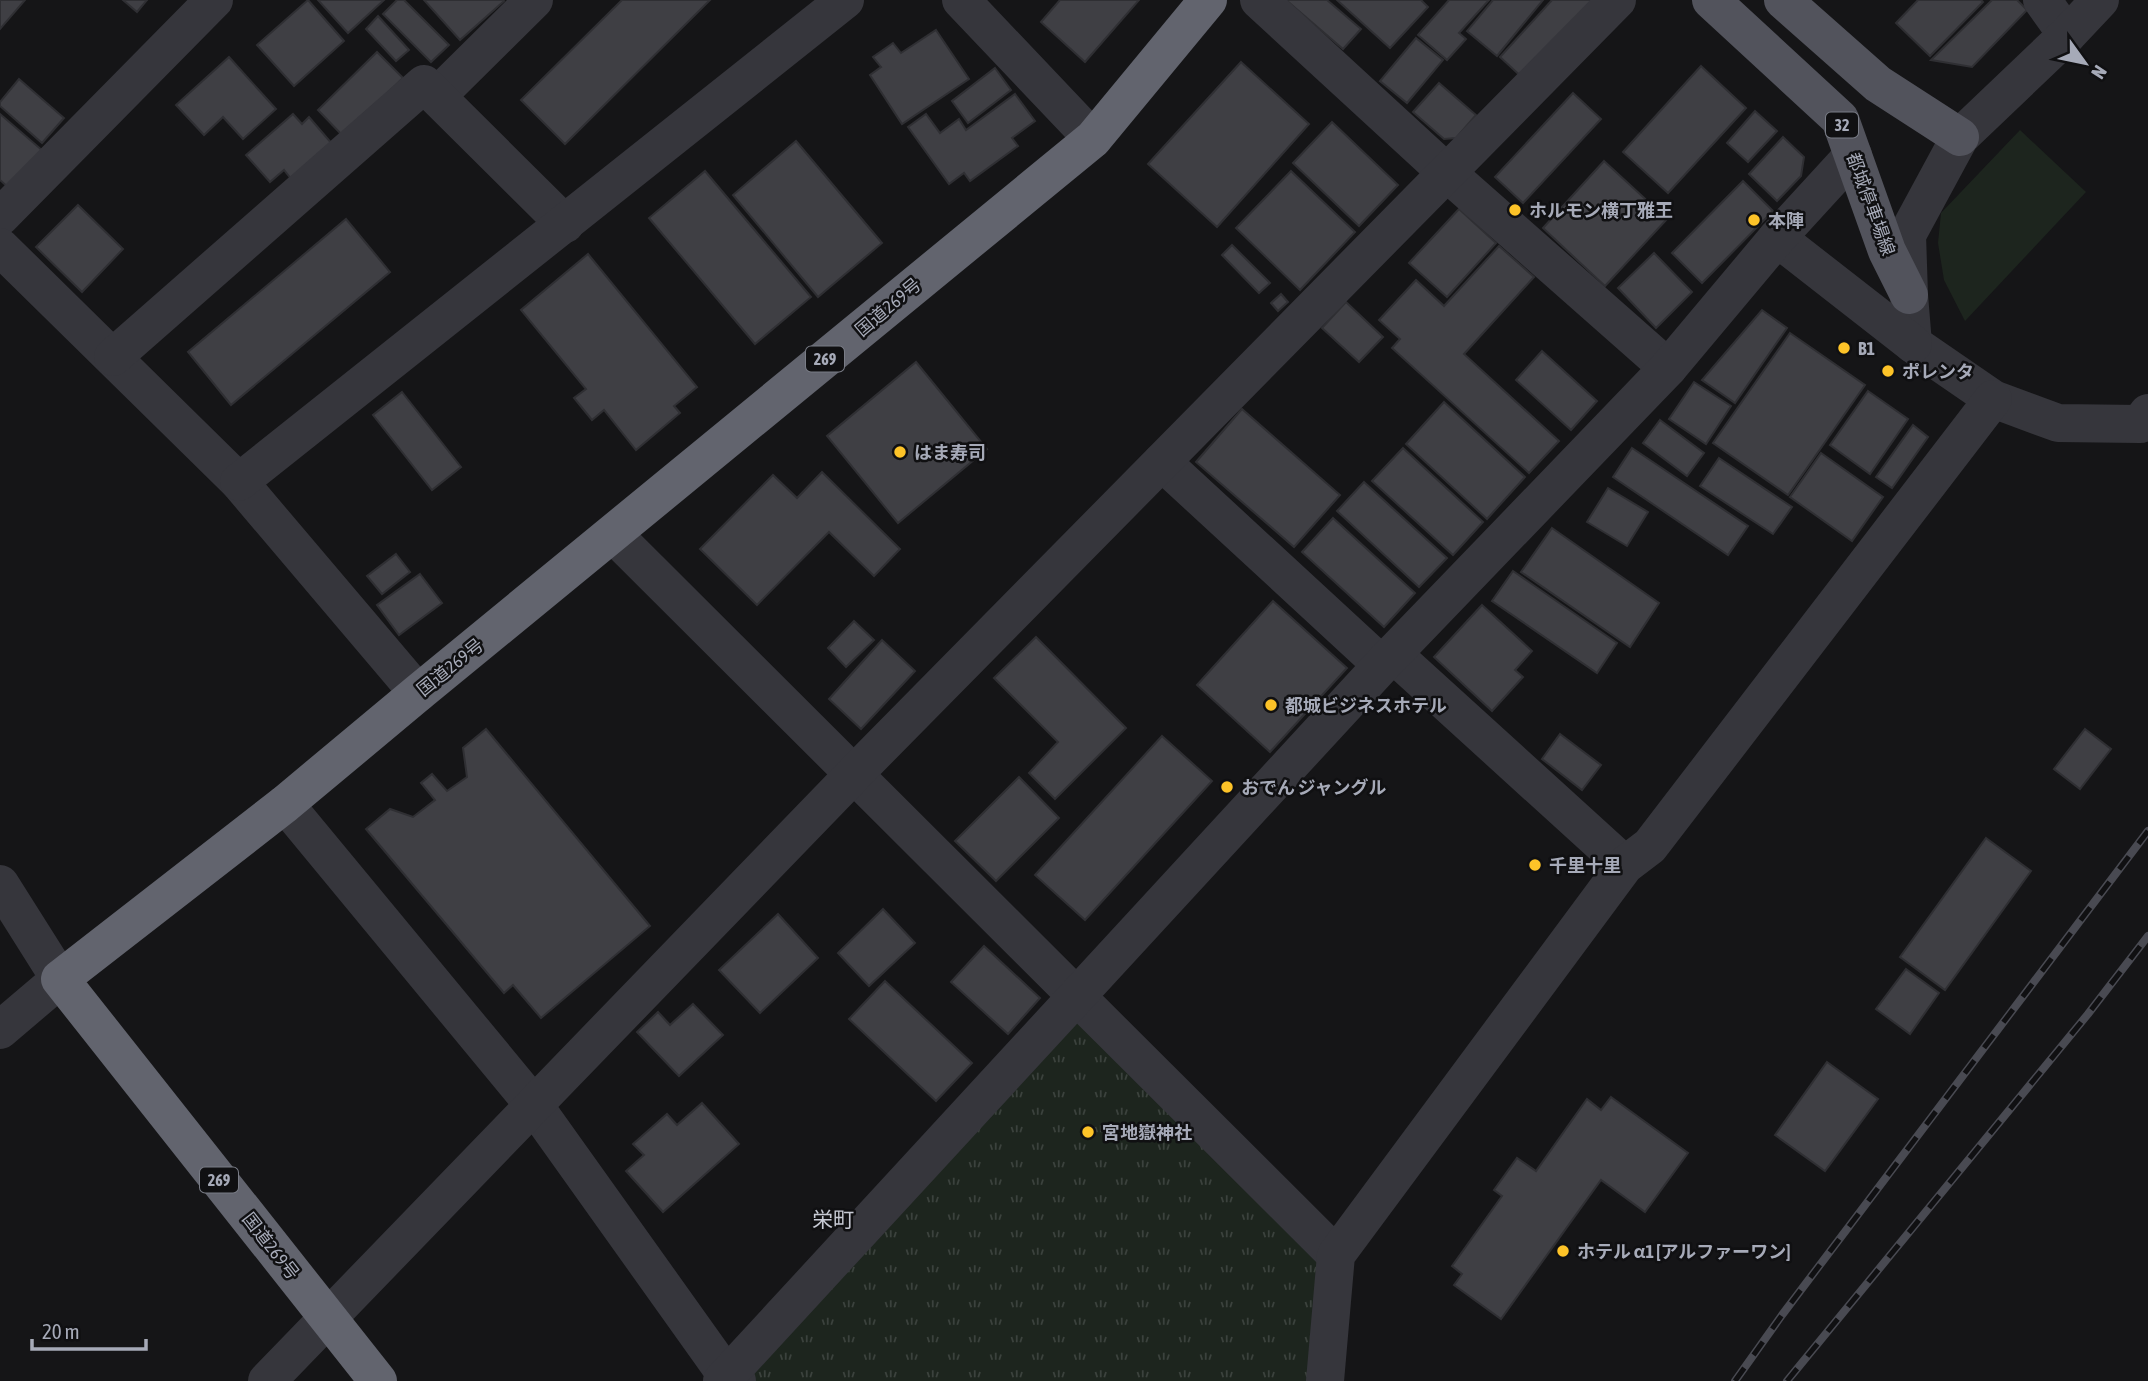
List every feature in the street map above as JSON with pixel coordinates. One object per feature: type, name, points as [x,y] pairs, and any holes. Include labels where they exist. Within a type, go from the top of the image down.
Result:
[{"type":"highway","name":"国道269号","points":[[379,1381],[60,979],[285,804],[1093,139],[1208,0]]},
{"type":"main road","name":"都城停車場線","points":[[1711,0],[1840,119],[1887,251],[1909,295]]},
{"type":"main road","points":[[1783,0],[1878,84],[1960,136]]},
{"type":"street","points":[[0,217],[214,0]]},
{"type":"street","points":[[437,96],[534,0]]},
{"type":"street","points":[[239,482],[845,0]]},
{"type":"street","points":[[961,0],[1093,139]]},
{"type":"street","points":[[1259,0],[1446,173],[1668,368]]},
{"type":"street","points":[[267,1381],[854,774],[1616,0]]},
{"type":"street","points":[[2042,0],[2067,35]]},
{"type":"street","points":[[1913,344],[1907,235],[1960,136],[2101,0]]},
{"type":"street","points":[[113,357],[424,83],[565,223]]},
{"type":"street","points":[[285,804],[533,1104],[728,1379],[1388,659],[1668,368],[1777,238],[1853,155]]},
{"type":"street","points":[[1777,238],[1913,344],[1993,399],[2058,423],[2140,424],[2148,413]]},
{"type":"street","points":[[0,247],[239,482],[418,692]]},
{"type":"street","points":[[1325,1381],[1336,1255],[1625,865],[1650,846],[1993,399]]},
{"type":"street","points":[[1162,461],[1625,865]]},
{"type":"street","points":[[613,534],[1336,1255]]},
{"type":"street","points":[[0,884],[60,979]]},
{"type":"street","points":[[0,905],[60,979]]},
{"type":"street","points":[[0,1030],[60,979]]},
{"type":"green space","points":[[2020,130],[2086,192],[1965,321],[1944,280],[1938,243],[1941,213]]},
{"type":"green space","points":[[1078,997],[1336,1255],[1325,1381],[737,1381]]},
{"type":"building","points":[[0,0],[25,0],[0,29]]},
{"type":"building","points":[[123,0],[147,0],[137,12]]},
{"type":"building","points":[[308,0],[344,41],[294,86],[257,45]]},
{"type":"building","points":[[318,0],[384,0],[348,33]]},
{"type":"building","points":[[397,0],[404,0],[449,45],[431,62],[383,14]]},
{"type":"building","points":[[424,0],[503,0],[504,1],[460,40]]},
{"type":"building","points":[[622,0],[710,0],[565,144],[521,100]]},
{"type":"building","points":[[1060,0],[1139,0],[1085,62],[1041,22]]},
{"type":"building","points":[[1286,0],[1327,0],[1361,29],[1343,49]]},
{"type":"building","points":[[1337,0],[1421,0],[1428,7],[1390,48]]},
{"type":"building","points":[[1449,0],[1489,0],[1459,33],[1466,39],[1447,60],[1418,35]]},
{"type":"building","points":[[1493,0],[1543,0],[1497,56],[1467,31]]},
{"type":"building","points":[[1552,0],[1598,0],[1525,80],[1500,57]]},
{"type":"building","points":[[1918,0],[1983,2],[1930,56],[1896,23]]},
{"type":"building","points":[[1992,0],[2017,0],[2027,10],[1972,67],[1931,60]]},
{"type":"building","points":[[378,16],[409,50],[396,61],[366,29]]},
{"type":"building","points":[[936,30],[969,79],[902,124],[870,75],[881,67],[873,57],[893,43],[901,53]]},
{"type":"building","points":[[1416,38],[1443,60],[1407,103],[1380,81]]},
{"type":"building","points":[[377,52],[403,78],[343,136],[318,110]]},
{"type":"building","points":[[229,57],[276,109],[243,139],[223,117],[204,135],[176,105]]},
{"type":"building","points":[[1241,62],[1309,124],[1217,227],[1148,164]]},
{"type":"building","points":[[1701,66],[1746,108],[1668,193],[1623,152]]},
{"type":"building","points":[[995,68],[1011,90],[968,123],[952,101]]},
{"type":"building","points":[[19,79],[64,118],[42,143],[0,106],[0,102]]},
{"type":"building","points":[[1439,83],[1476,115],[1456,138],[1444,139],[1413,112]]},
{"type":"building","points":[[1573,93],[1601,119],[1523,203],[1495,177]]},
{"type":"building","points":[[1015,94],[1035,121],[1012,138],[1018,146],[970,181],[964,173],[949,184],[908,127],[926,114],[940,133],[959,119],[966,130]]},
{"type":"building","points":[[1755,111],[1777,131],[1748,162],[1727,143]]},
{"type":"building","points":[[0,114],[43,151],[10,189],[0,180]]},
{"type":"building","points":[[293,114],[302,124],[309,117],[333,145],[292,180],[284,170],[270,182],[246,155]]},
{"type":"building","points":[[1332,122],[1398,185],[1359,226],[1293,163]]},
{"type":"building","points":[[1783,137],[1804,157],[1801,176],[1777,201],[1749,174]]},
{"type":"building","points":[[796,141],[882,243],[818,297],[733,195]]},
{"type":"building","points":[[1604,161],[1667,219],[1605,286],[1543,228]]},
{"type":"building","points":[[705,171],[811,297],[755,344],[649,218]]},
{"type":"building","points":[[1291,171],[1355,232],[1300,290],[1236,228]]},
{"type":"building","points":[[1743,181],[1773,211],[1702,283],[1672,253]]},
{"type":"building","points":[[78,205],[123,249],[82,292],[36,247]]},
{"type":"building","points":[[1459,209],[1496,243],[1447,297],[1409,263]]},
{"type":"building","points":[[346,219],[390,272],[231,405],[188,352]]},
{"type":"building","points":[[1232,245],[1270,283],[1259,293],[1222,255]]},
{"type":"building","points":[[1499,246],[1534,277],[1464,354],[1559,441],[1529,473],[1392,348],[1400,339],[1379,320],[1416,280],[1444,306]]},
{"type":"building","points":[[1654,253],[1692,292],[1656,328],[1618,288]]},
{"type":"building","points":[[588,254],[697,387],[674,406],[680,413],[636,450],[604,410],[592,420],[574,398],[586,389],[521,310]]},
{"type":"building","points":[[1281,294],[1288,302],[1278,311],[1271,303]]},
{"type":"building","points":[[1346,302],[1383,337],[1359,362],[1322,328]]},
{"type":"building","points":[[1762,310],[1787,328],[1735,403],[1702,380]]},
{"type":"building","points":[[1790,333],[1865,385],[1788,495],[1713,443]]},
{"type":"building","points":[[1542,351],[1597,401],[1571,430],[1516,380]]},
{"type":"building","points":[[916,362],[987,449],[898,523],[827,436]]},
{"type":"building","points":[[1694,382],[1731,406],[1706,444],[1669,419]]},
{"type":"building","points":[[1868,391],[1908,419],[1870,474],[1830,445]]},
{"type":"building","points":[[402,392],[461,467],[432,490],[373,415]]},
{"type":"building","points":[[1444,402],[1525,477],[1487,519],[1406,444]]},
{"type":"building","points":[[1242,409],[1340,495],[1294,547],[1196,462]]},
{"type":"building","points":[[1660,420],[1704,453],[1687,476],[1643,443]]},
{"type":"building","points":[[1913,425],[1928,437],[1892,488],[1876,477]]},
{"type":"building","points":[[1403,448],[1483,522],[1453,555],[1372,481]]},
{"type":"building","points":[[1632,448],[1748,526],[1728,555],[1613,477]]},
{"type":"building","points":[[1821,453],[1883,497],[1852,541],[1790,497]]},
{"type":"building","points":[[1719,458],[1792,507],[1773,534],[1700,486]]},
{"type":"building","points":[[822,472],[900,549],[874,576],[829,532],[757,605],[700,549],[773,475],[797,498]]},
{"type":"building","points":[[1364,482],[1447,558],[1419,587],[1337,511]]},
{"type":"building","points":[[1608,488],[1648,512],[1627,546],[1587,522]]},
{"type":"building","points":[[1333,518],[1415,593],[1384,627],[1302,552]]},
{"type":"building","points":[[1552,528],[1659,603],[1630,647],[1521,572]]},
{"type":"building","points":[[396,554],[410,572],[382,594],[367,576]]},
{"type":"building","points":[[1513,571],[1617,643],[1597,673],[1492,601]]},
{"type":"building","points":[[420,574],[442,603],[399,635],[377,605]]},
{"type":"building","points":[[1273,601],[1347,668],[1270,752],[1197,685]]},
{"type":"building","points":[[1482,605],[1532,651],[1515,670],[1523,677],[1492,711],[1434,657]]},
{"type":"building","points":[[854,621],[874,640],[846,667],[828,648]]},
{"type":"building","points":[[1036,637],[1126,728],[1055,799],[1029,773],[1058,742],[994,678]]},
{"type":"building","points":[[882,640],[915,671],[861,729],[829,699]]},
{"type":"building","points":[[486,729],[650,926],[541,1018],[513,985],[504,993],[366,829],[390,809],[413,817],[435,800],[421,783],[432,774],[447,791],[467,777],[463,748]]},
{"type":"building","points":[[2085,729],[2111,749],[2080,789],[2054,769]]},
{"type":"building","points":[[1560,734],[1601,765],[1582,790],[1542,759]]},
{"type":"building","points":[[1162,736],[1212,781],[1085,920],[1035,875]]},
{"type":"building","points":[[1019,777],[1059,818],[996,881],[955,841]]},
{"type":"building","points":[[1986,838],[2031,871],[1945,990],[1900,957]]},
{"type":"building","points":[[883,909],[915,943],[869,986],[838,953]]},
{"type":"building","points":[[778,914],[818,958],[760,1013],[719,970]]},
{"type":"building","points":[[984,946],[1040,998],[1008,1034],[951,982]]},
{"type":"building","points":[[1906,969],[1939,993],[1910,1034],[1876,1009]]},
{"type":"building","points":[[885,981],[972,1063],[936,1101],[849,1019]]},
{"type":"building","points":[[693,1004],[723,1035],[679,1076],[637,1032],[658,1012],[670,1025]]},
{"type":"building","points":[[1827,1062],[1878,1099],[1825,1171],[1775,1135]]},
{"type":"building","points":[[1611,1097],[1688,1153],[1645,1212],[1601,1180],[1501,1319],[1454,1285],[1462,1274],[1452,1266],[1502,1196],[1494,1190],[1517,1158],[1536,1171],[1587,1099],[1601,1110]]},
{"type":"building","points":[[702,1103],[739,1144],[663,1212],[626,1171],[644,1155],[633,1144],[667,1114],[677,1125]]},
{"type":"railway","points":[[1735,1381],[2148,831]]},
{"type":"railway","points":[[1787,1381],[2088,1014],[2148,936]]},
{"type":"place","name":"ホルモン横丁雅王","points":[[1515,210]]},
{"type":"place","name":"本陣","points":[[1754,220]]},
{"type":"place","name":"B1","points":[[1844,348]]},
{"type":"place","name":"ポレンタ","points":[[1888,371]]},
{"type":"place","name":"はま寿司","points":[[900,452]]},
{"type":"place","name":"都城ビジネスホテル","points":[[1271,705]]},
{"type":"place","name":"おでん ジャングル","points":[[1227,787]]},
{"type":"place","name":"千里十里","points":[[1535,865]]},
{"type":"place","name":"宮地嶽神社","points":[[1088,1132]]},
{"type":"place","name":"ホテル α1 [アルファーワン]","points":[[1563,1251]]},
{"type":"district","name":"栄町","points":[[833,1219]]}]
